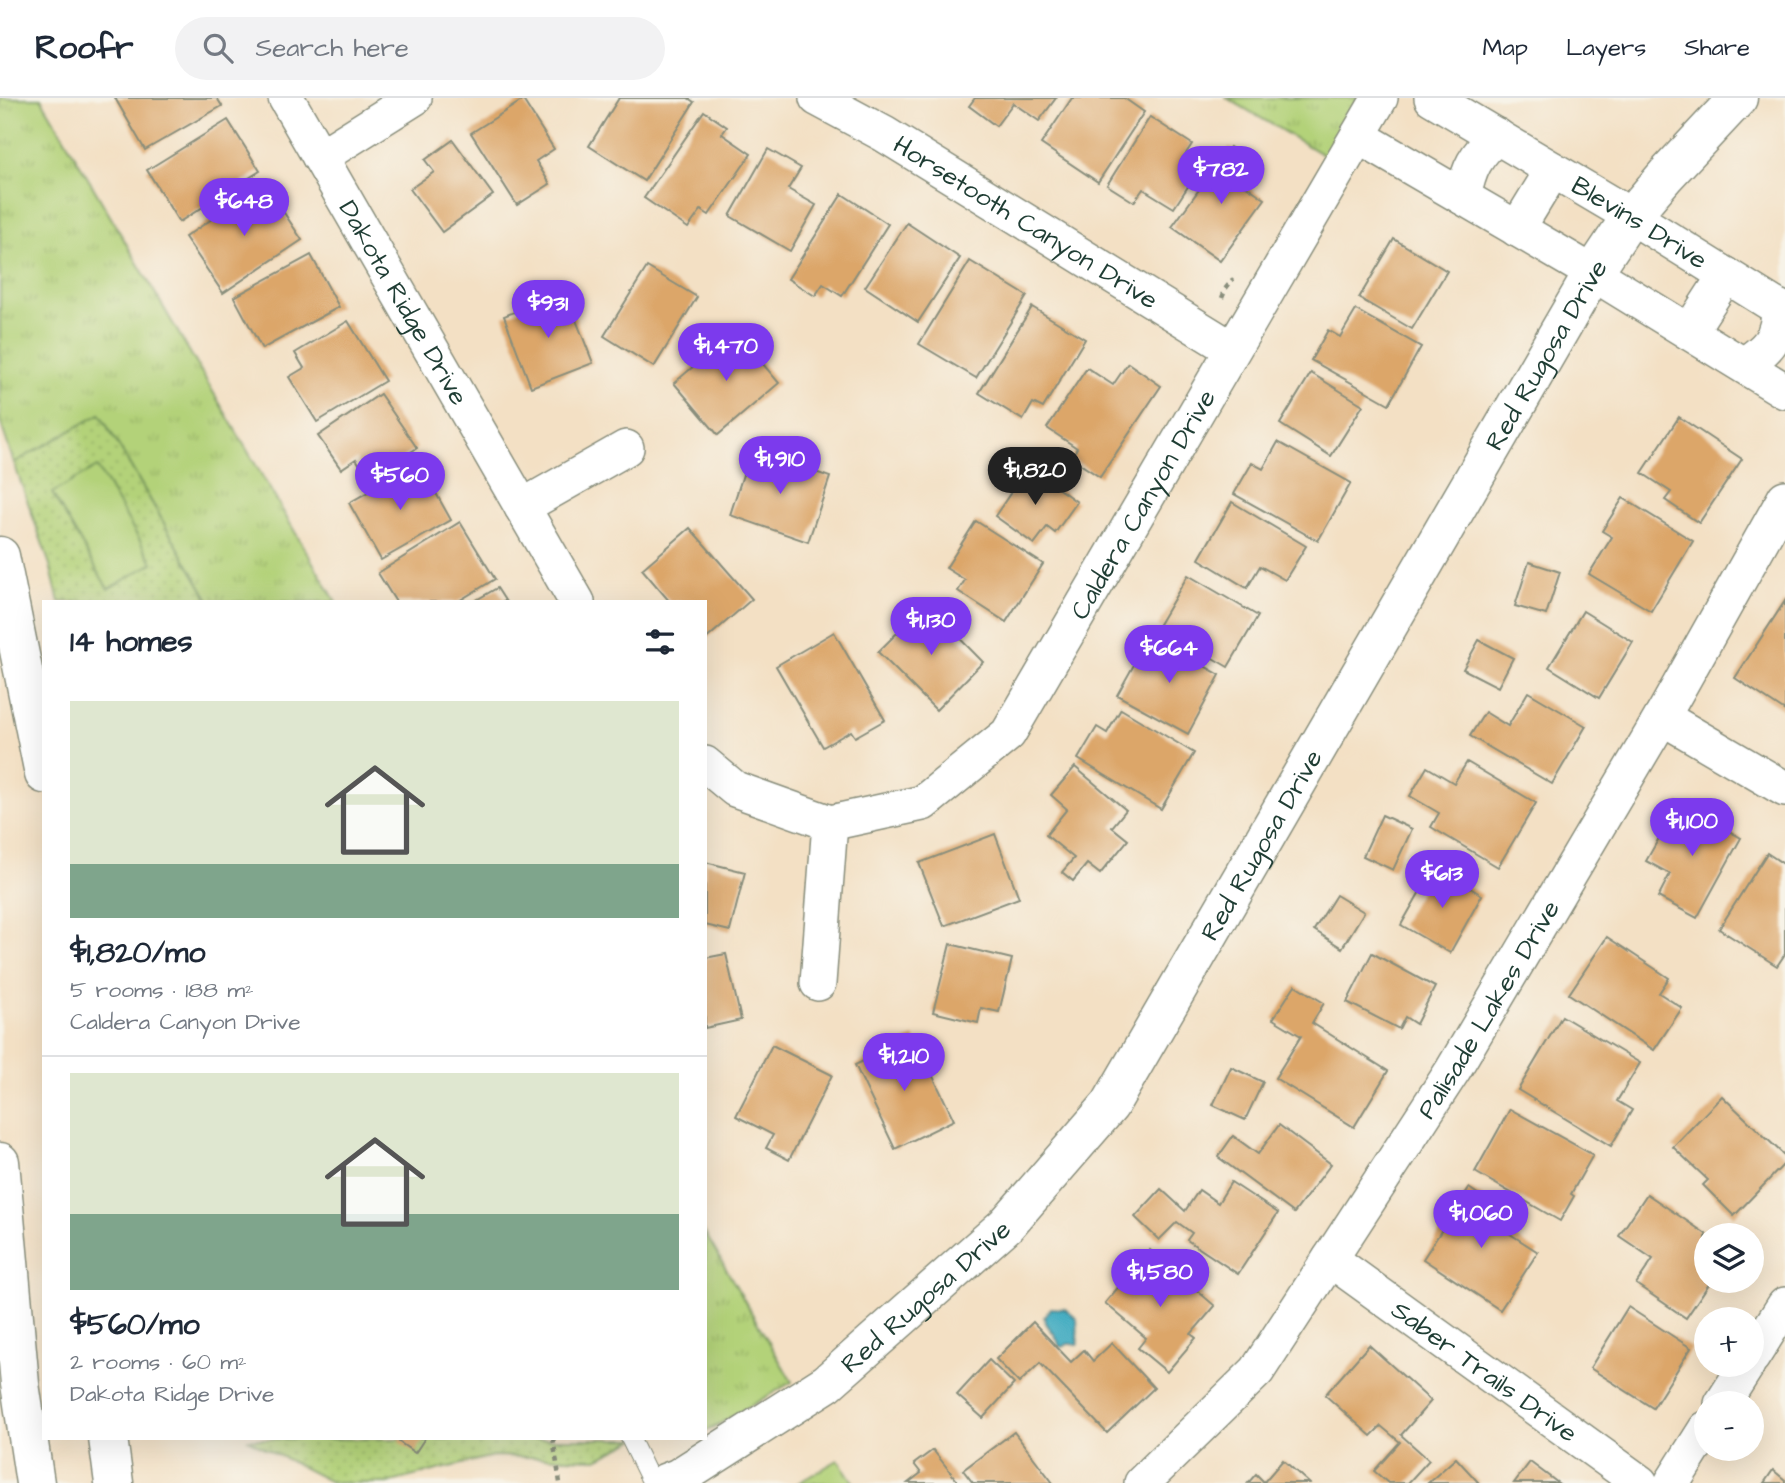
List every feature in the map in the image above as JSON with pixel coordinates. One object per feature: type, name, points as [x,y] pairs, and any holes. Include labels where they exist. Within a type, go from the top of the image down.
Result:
[{"type":"street","name":"Dakota Ridge Drive","points":[[286,98],[576,600]]},
{"type":"street","points":[[320,157],[414,98]]},
{"type":"street","name":"Horsetooth Canyon Drive","points":[[817,98],[884,134],[1232,349]]},
{"type":"street","name":"Caldera Canyon Drive","points":[[830,823],[923,803],[1008,734],[1380,98]]},
{"type":"street","name":"Blevins Drive","points":[[1432,98],[1632,216],[1782,310],[1778,330],[1767,349],[1744,365]]},
{"type":"street","name":"Red Rugosa Drive","points":[[666,1483],[827,1383],[1006,1226],[1110,1105],[1594,273],[1632,216],[1666,175],[1738,98]]},
{"type":"street","points":[[1358,136],[1594,273],[1785,391]]},
{"type":"street","points":[[1463,197],[1468,172],[1480,152],[1497,136]]},
{"type":"street","name":"Blevins Drive","points":[[1517,229],[1553,170]]},
{"type":"street","name":"Blevins Drive","points":[[1689,332],[1726,275]]},
{"type":"street","points":[[522,507],[626,448]]},
{"type":"street","name":"Palisade Lakes Drive","points":[[1142,1483],[1256,1371],[1454,1070],[1662,717],[1785,498]]},
{"type":"street","points":[[0,556],[5,597],[42,765]]},
{"type":"street","points":[[1662,717],[1785,789]]},
{"type":"street","points":[[707,766],[735,789],[830,823],[818,983]]},
{"type":"street","points":[[0,1162],[20,1384],[36,1483]]},
{"type":"street","name":"Saber Trails Drive","points":[[1330,1259],[1640,1483]]},
{"type":"street","points":[[1764,1338],[1785,1305]]},
{"type":"street","points":[[108,1440],[114,1483]]},
{"type":"street","points":[[1672,1483],[1694,1448]]},
{"type":"lane","points":[[631,1440],[652,1483]]},
{"type":"path","points":[[553,1440],[561,1483]]},
{"type":"green space","points":[[0,98],[41,98],[335,600],[209,600],[100,414],[14,463],[0,421]]},
{"type":"green space","points":[[1227,98],[1358,98],[1325,156]]},
{"type":"green space","points":[[100,414],[209,600],[59,600],[50,565],[14,463]]},
{"type":"green space","points":[[97,467],[153,563],[108,589],[52,493]]},
{"type":"green space","points":[[707,1236],[792,1382],[707,1431]]},
{"type":"green space","points":[[249,1440],[634,1440],[597,1459],[493,1456],[387,1483],[333,1483]]},
{"type":"green space","points":[[838,1460],[854,1483],[798,1483]]},
{"type":"water","points":[[1051,1308],[1065,1309],[1077,1319],[1078,1344],[1059,1346],[1044,1317]]},
{"type":"building","points":[[115,98],[217,98],[222,106],[145,150]]},
{"type":"building","points":[[619,98],[688,98],[694,102],[644,181],[589,146]]},
{"type":"building","points":[[975,98],[1056,98],[1039,121],[1013,103],[996,126],[969,106]]},
{"type":"building","points":[[1072,98],[1124,98],[1144,112],[1098,182],[1041,144]]},
{"type":"building","points":[[523,100],[554,149],[536,161],[550,184],[517,205],[471,133]]},
{"type":"building","points":[[704,111],[727,127],[722,134],[751,154],[709,215],[701,210],[688,228],[644,198]]},
{"type":"building","points":[[1150,117],[1192,144],[1181,161],[1198,171],[1174,208],[1143,189],[1134,202],[1107,185]]},
{"type":"building","points":[[228,120],[260,171],[179,222],[147,170]]},
{"type":"building","points":[[453,140],[493,195],[442,232],[410,189],[434,172],[425,160]]},
{"type":"building","points":[[1230,147],[1258,167],[1245,185],[1265,199],[1220,261],[1172,227]]},
{"type":"building","points":[[768,149],[801,168],[788,189],[816,205],[790,251],[730,216]]},
{"type":"building","points":[[265,184],[302,240],[223,293],[185,237]]},
{"type":"building","points":[[842,194],[888,224],[842,296],[823,284],[815,296],[788,279]]},
{"type":"building","points":[[907,223],[960,258],[918,322],[865,287]]},
{"type":"building","points":[[1394,239],[1447,271],[1412,329],[1359,298]]},
{"type":"building","points":[[311,255],[339,307],[262,349],[234,297]]},
{"type":"building","points":[[970,261],[1027,296],[976,378],[919,344]]},
{"type":"building","points":[[647,267],[697,297],[654,367],[604,336]]},
{"type":"building","points":[[565,292],[593,363],[531,387],[504,316]]},
{"type":"building","points":[[1032,307],[1085,339],[1043,408],[1033,403],[1023,420],[979,393]]},
{"type":"building","points":[[1356,310],[1421,347],[1389,404],[1311,360],[1328,330],[1340,337]]},
{"type":"building","points":[[348,321],[385,381],[317,422],[289,377],[304,368],[295,353]]},
{"type":"building","points":[[735,331],[779,383],[718,435],[674,383]]},
{"type":"building","points":[[1128,363],[1161,386],[1100,477],[1071,458],[1077,448],[1047,428],[1087,368],[1113,385]]},
{"type":"building","points":[[1311,373],[1363,405],[1331,456],[1280,424]]},
{"type":"building","points":[[380,394],[417,448],[369,479],[356,459],[341,469],[318,436]]},
{"type":"building","points":[[1679,417],[1742,459],[1699,523],[1665,500],[1671,492],[1642,473]]},
{"type":"building","points":[[1278,442],[1351,483],[1318,541],[1234,494],[1252,463],[1263,469]]},
{"type":"building","points":[[751,450],[830,477],[808,542],[730,515]]},
{"type":"building","points":[[419,463],[451,520],[381,560],[349,503]]},
{"type":"building","points":[[1028,467],[1077,502],[1055,533],[1047,527],[1034,544],[995,516]]},
{"type":"building","points":[[1623,498],[1693,541],[1651,611],[1589,574],[1612,537],[1602,531]]},
{"type":"building","points":[[1232,502],[1306,546],[1285,580],[1260,566],[1247,588],[1199,559]]},
{"type":"building","points":[[976,521],[1043,564],[1006,622],[958,591],[965,580],[946,568]]},
{"type":"building","points":[[460,522],[495,579],[460,600],[395,600],[378,573]]},
{"type":"building","points":[[690,528],[752,599],[707,638],[707,600],[668,600],[642,569]]},
{"type":"building","points":[[1529,562],[1560,572],[1546,615],[1515,606]]},
{"type":"building","points":[[1188,575],[1258,616],[1228,667],[1158,626]]},
{"type":"building","points":[[497,588],[505,600],[476,600]]},
{"type":"building","points":[[1785,601],[1785,711],[1735,678]]},
{"type":"building","points":[[926,604],[983,662],[936,710],[878,652]]},
{"type":"building","points":[[1583,611],[1633,642],[1599,698],[1549,667]]},
{"type":"building","points":[[834,632],[885,720],[855,737],[851,731],[823,747],[776,666]]},
{"type":"building","points":[[1150,636],[1220,675],[1188,734],[1117,695]]},
{"type":"building","points":[[1479,640],[1513,658],[1498,687],[1463,669]]},
{"type":"building","points":[[1528,692],[1586,726],[1552,784],[1470,736],[1485,712],[1508,726]]},
{"type":"building","points":[[1121,709],[1194,753],[1161,809],[1078,759],[1097,727],[1107,733]]},
{"type":"building","points":[[1467,762],[1536,803],[1498,867],[1431,827],[1439,813],[1410,796],[1427,767],[1454,783]]},
{"type":"building","points":[[1075,767],[1126,810],[1112,827],[1128,840],[1100,874],[1087,864],[1073,881],[1062,872],[1074,858],[1046,835],[1067,809],[1051,795]]},
{"type":"building","points":[[1679,803],[1741,838],[1697,918],[1658,897],[1670,874],[1646,861]]},
{"type":"building","points":[[1382,815],[1412,829],[1393,870],[1363,856]]},
{"type":"building","points":[[995,834],[1019,898],[944,926],[919,863]]},
{"type":"building","points":[[1767,853],[1785,865],[1785,954],[1777,966],[1719,929]]},
{"type":"building","points":[[707,862],[745,872],[730,931],[707,925]]},
{"type":"building","points":[[1434,867],[1482,895],[1450,953],[1401,925]]},
{"type":"building","points":[[1336,895],[1364,912],[1342,948],[1314,930]]},
{"type":"building","points":[[1607,937],[1669,978],[1659,993],[1682,1008],[1654,1050],[1569,994]]},
{"type":"building","points":[[950,944],[1012,959],[999,1012],[981,1008],[978,1023],[933,1012]]},
{"type":"building","points":[[1372,953],[1435,987],[1416,1024],[1405,1017],[1399,1029],[1347,1002]]},
{"type":"building","points":[[726,954],[741,1020],[707,1028],[707,958]]},
{"type":"building","points":[[1295,985],[1324,1003],[1312,1023],[1388,1071],[1354,1127],[1275,1078],[1301,1036],[1273,1019]]},
{"type":"building","points":[[1562,1016],[1640,1063],[1617,1101],[1632,1110],[1611,1146],[1518,1090]]},
{"type":"building","points":[[914,1037],[954,1120],[895,1149],[855,1065]]},
{"type":"building","points":[[772,1045],[832,1075],[789,1160],[766,1148],[773,1135],[736,1116]]},
{"type":"building","points":[[1231,1067],[1263,1082],[1245,1120],[1213,1105]]},
{"type":"building","points":[[1722,1096],[1785,1156],[1785,1163],[1734,1216],[1703,1185],[1708,1180],[1673,1147]]},
{"type":"building","points":[[1510,1109],[1593,1155],[1571,1194],[1574,1196],[1560,1221],[1475,1172]]},
{"type":"building","points":[[1279,1125],[1331,1164],[1294,1213],[1218,1157],[1233,1136],[1258,1154]]},
{"type":"building","points":[[1231,1182],[1278,1213],[1238,1274],[1187,1240],[1192,1233],[1177,1222],[1159,1240],[1135,1217],[1161,1189],[1185,1211],[1199,1190],[1218,1203]]},
{"type":"building","points":[[1469,1188],[1515,1220],[1507,1232],[1538,1252],[1500,1310],[1423,1259]]},
{"type":"building","points":[[1647,1194],[1694,1226],[1694,1293],[1703,1293],[1686,1318],[1636,1284],[1653,1259],[1619,1236]]},
{"type":"building","points":[[1150,1250],[1215,1306],[1191,1334],[1196,1338],[1167,1372],[1138,1348],[1146,1338],[1105,1303]]},
{"type":"building","points":[[1628,1307],[1691,1348],[1653,1408],[1590,1368]]},
{"type":"building","points":[[1033,1322],[1071,1362],[1084,1350],[1093,1361],[1112,1343],[1154,1388],[1107,1433],[1040,1363],[1019,1383],[996,1359]]},
{"type":"building","points":[[1369,1345],[1431,1401],[1401,1435],[1429,1460],[1408,1483],[1388,1483],[1374,1471],[1400,1442],[1381,1426],[1371,1436],[1325,1395]]},
{"type":"building","points":[[989,1360],[1014,1384],[983,1418],[957,1395]]},
{"type":"building","points":[[1014,1432],[1053,1483],[973,1483],[963,1470]]},
{"type":"building","points":[[400,1440],[424,1440],[415,1453],[399,1442]]},
{"type":"building","points":[[933,1450],[959,1483],[908,1483],[921,1473],[914,1464]]},
{"type":"building","points":[[1456,1458],[1479,1483],[1428,1483]]},
{"type":"building","points":[[1283,1460],[1309,1483],[1248,1483],[1256,1474],[1264,1482]]},
{"type":"building","points":[[1530,1462],[1558,1483],[1514,1483]]},
{"type":"building","points":[[1773,1470],[1785,1480],[1785,1483],[1764,1483]]}]
